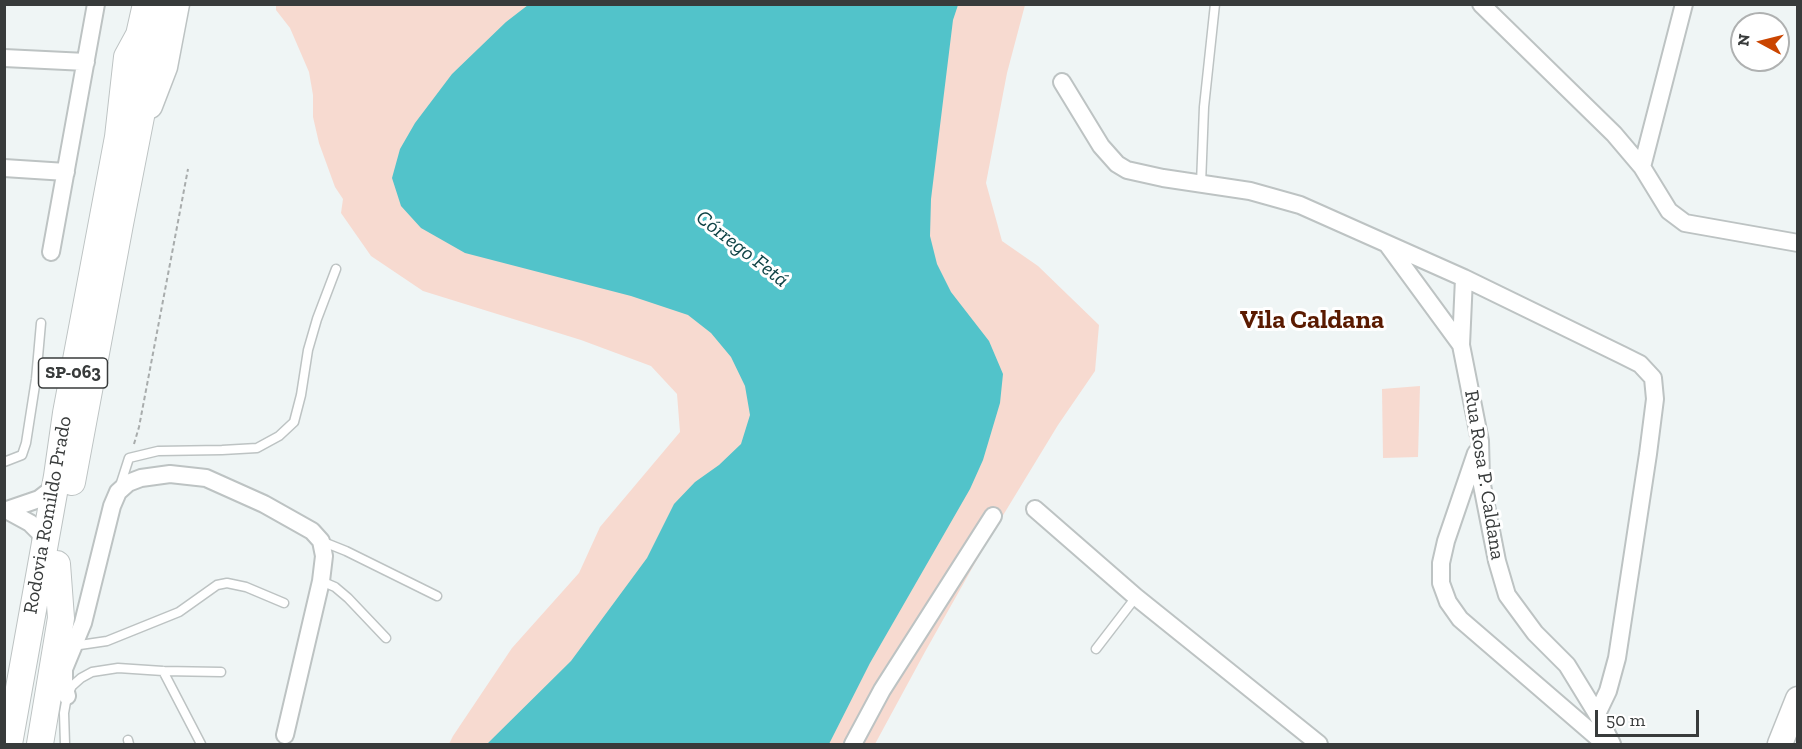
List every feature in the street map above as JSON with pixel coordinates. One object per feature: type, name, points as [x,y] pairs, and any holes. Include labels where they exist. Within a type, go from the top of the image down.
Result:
[{"type":"main road","points":[[127,57],[137,4]]},
{"type":"main road","name":"Rodovia Romildo Prado","points":[[9,744],[57,476],[66,413],[118,137],[127,57],[139,35],[146,4]]},
{"type":"main road","name":"Rodovia Romildo Prado","points":[[24,744],[30,702],[163,4]]},
{"type":"main road","points":[[40,744],[61,618],[57,564]]},
{"type":"street","points":[[51,252],[96,4]]},
{"type":"street","points":[[136,138],[165,67],[177,4]]},
{"type":"street","points":[[1481,4],[1614,134],[1642,167],[1669,211],[1685,223],[1797,243]]},
{"type":"street","points":[[1642,167],[1684,4]]},
{"type":"street","points":[[4,58],[86,62]]},
{"type":"street","points":[[1062,82],[1101,146],[1117,164],[1127,170],[1250,191],[1300,205],[1464,278],[1640,364],[1653,378],[1655,399],[1648,454],[1617,658],[1608,691],[1597,714]]},
{"type":"street","points":[[4,168],[66,172]]},
{"type":"street","points":[[1387,244],[1461,345]]},
{"type":"street","name":"Rua Rosa P. Caldana","points":[[1464,278],[1461,345],[1480,441],[1481,480],[1497,561],[1507,595],[1535,633],[1567,665],[1597,714],[1612,744]]},
{"type":"street","points":[[1480,441],[1446,541],[1441,563],[1441,583],[1448,602],[1460,619],[1605,744]]},
{"type":"street","points":[[67,696],[63,676],[72,646],[83,623],[112,506],[118,492],[128,483],[141,478],[170,474],[206,478],[264,504],[312,531],[321,541],[324,556],[321,581],[285,735]]},
{"type":"street","points":[[6,512],[48,493],[57,476]]},
{"type":"street","points":[[1035,509],[1136,597],[1319,744]]},
{"type":"street","points":[[6,512],[30,523],[40,533],[43,547],[9,744]]},
{"type":"street","points":[[853,744],[882,690],[993,516]]},
{"type":"street","points":[[1780,744],[1797,699]]},
{"type":"lane","points":[[1201,184],[1204,107],[1215,4]]},
{"type":"lane","points":[[118,492],[129,459],[158,451],[256,448],[279,436],[294,422],[314,329],[336,270]]},
{"type":"lane","points":[[4,462],[22,455],[26,443],[36,379],[41,323]]},
{"type":"lane","points":[[321,541],[437,596]]},
{"type":"lane","points":[[321,581],[335,587],[348,598],[386,638]]},
{"type":"lane","points":[[72,646],[98,644],[179,612],[217,585],[227,583],[246,587],[284,603]]},
{"type":"lane","points":[[1096,649],[1136,597]]},
{"type":"lane","points":[[65,744],[64,713],[67,696],[72,686],[92,672],[118,668],[221,672]]},
{"type":"lane","points":[[163,671],[201,744]]},
{"type":"path","points":[[129,459],[139,427],[188,169]]},
{"type":"shaded area","points":[[276,5],[1025,5],[1007,73],[986,183],[1002,241],[1038,266],[1099,325],[1095,371],[1058,425],[988,540],[875,744],[449,744],[512,648],[579,573],[600,527],[680,432],[677,394],[651,366],[581,340],[423,291],[371,256],[341,213],[343,199],[335,187],[319,143],[313,117],[313,95],[309,72],[290,28],[276,10]]},
{"type":"shaded area","points":[[1420,386],[1418,457],[1383,458],[1382,389]]},
{"type":"water","name":"Córrego Fetá","points":[[528,5],[958,5],[953,20],[931,199],[930,236],[937,264],[951,292],[989,341],[1003,374],[1000,403],[983,460],[970,489],[870,663],[829,744],[487,744],[571,661],[647,558],[674,504],[695,482],[719,465],[741,444],[750,415],[745,386],[731,357],[711,333],[688,315],[631,296],[465,253],[421,228],[401,206],[392,178],[400,149],[415,123],[452,74],[506,22]]},
{"type":"district","name":"Vila Caldana","points":[[1312,321]]}]
